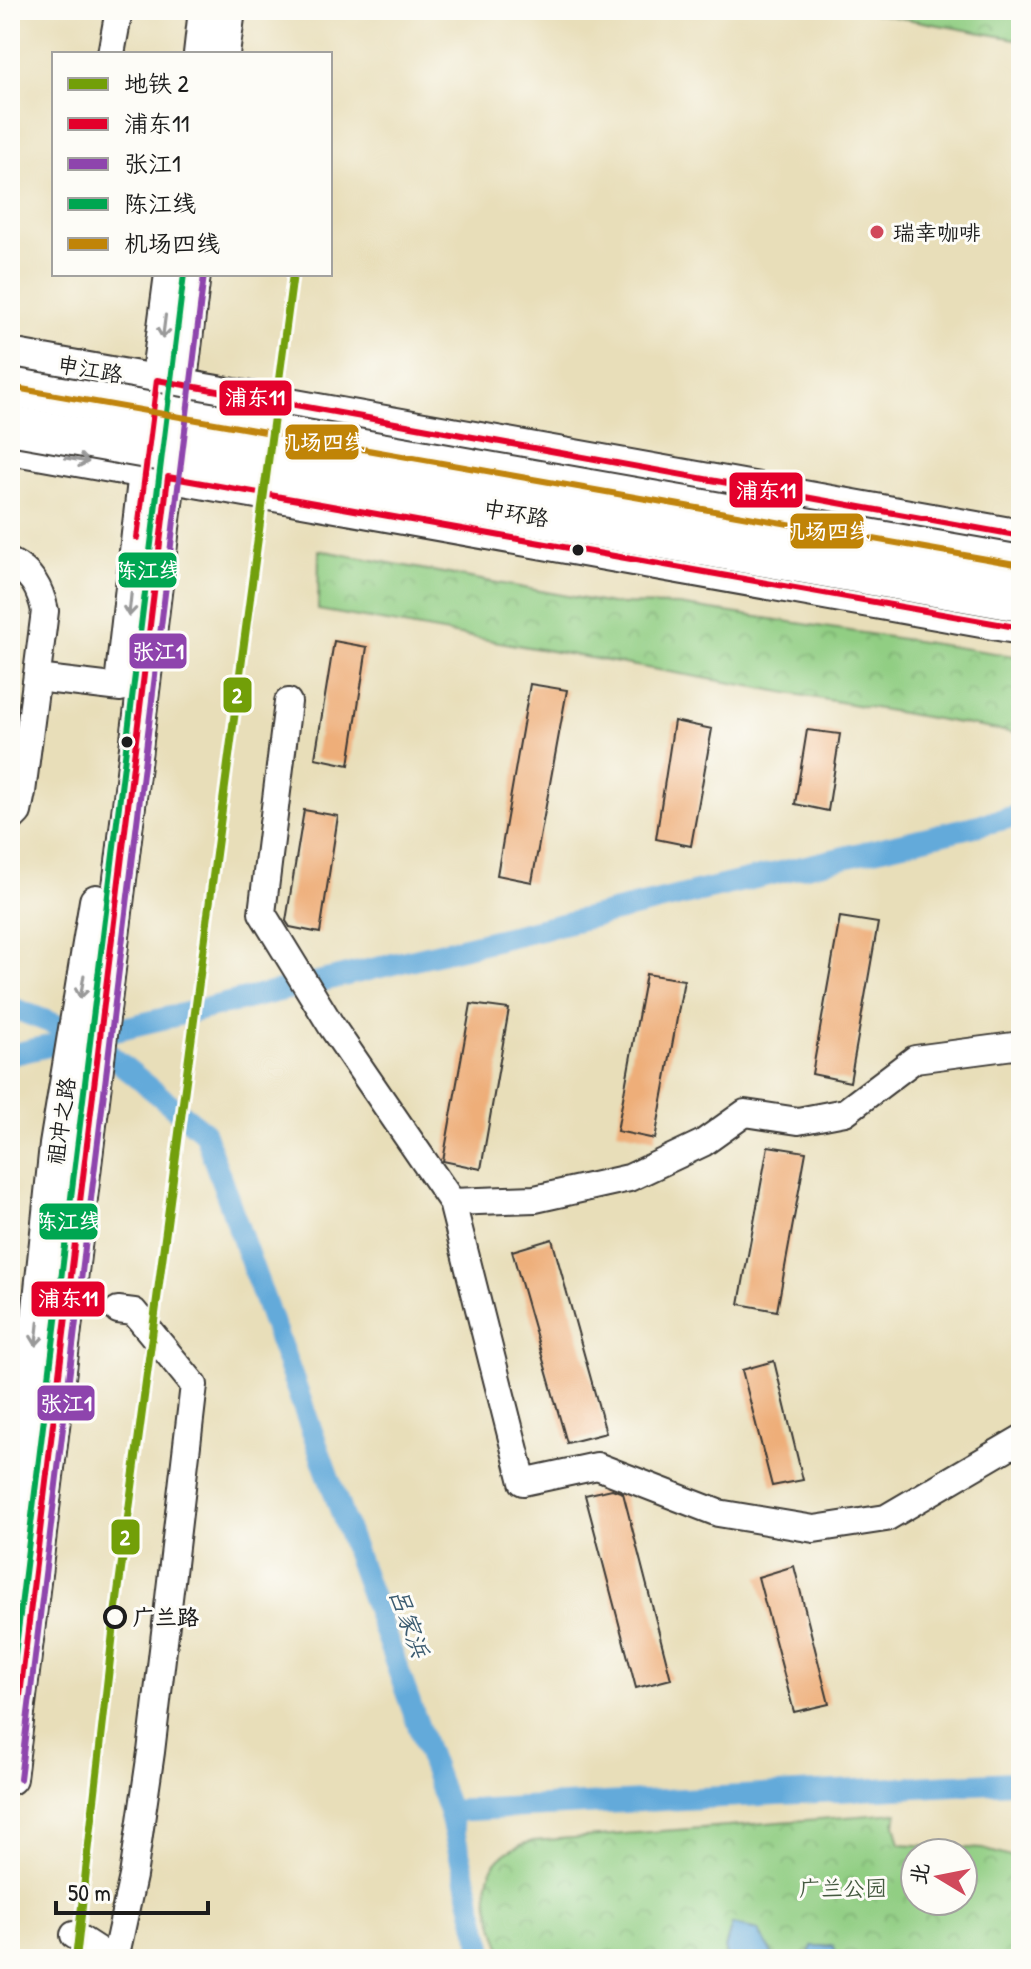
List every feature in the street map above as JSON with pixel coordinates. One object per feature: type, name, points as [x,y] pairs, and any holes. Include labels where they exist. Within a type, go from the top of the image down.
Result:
[{"type":"highway","name":"中环路","points":[[10,387],[1021,565]]},
{"type":"highway","name":"中环路","points":[[10,425],[1021,602]]},
{"type":"main road","points":[[200,52],[205,10]]},
{"type":"main road","points":[[223,52],[229,10]]},
{"type":"main road","name":"祖冲之路","points":[[10,1589],[105,913],[168,382],[171,276]]},
{"type":"main road","name":"祖冲之路","points":[[168,382],[194,276]]},
{"type":"main road","name":"申江路","points":[[10,355],[1021,536]]},
{"type":"main road","points":[[10,448],[1021,628]]},
{"type":"main road","name":"祖冲之路","points":[[105,913],[121,688],[157,475]]},
{"type":"main road","name":"祖冲之路","points":[[10,1778],[71,1150]]},
{"type":"street","points":[[111,52],[119,10]]},
{"type":"street","points":[[10,562],[32,577],[41,591],[45,611],[22,792],[18,812],[10,820]]},
{"type":"street","points":[[37,678],[121,688]]},
{"type":"street","points":[[288,702],[262,913],[332,1027],[452,1202],[523,1482],[597,1466],[718,1513],[814,1529],[886,1518],[1021,1439]]},
{"type":"street","points":[[452,1202],[535,1199],[629,1178],[703,1143],[745,1113],[798,1121],[845,1112],[915,1059],[1021,1045]]},
{"type":"street","points":[[74,1935],[113,1959],[133,1876],[151,1752],[194,1385],[134,1312],[118,1310]]},
{"type":"green space","points":[[857,10],[1021,10],[1021,40]]},
{"type":"green space","points":[[319,550],[611,604],[679,605],[1021,657],[1021,734],[318,610]]},
{"type":"green space","name":"广兰公园","points":[[897,1813],[899,1917],[979,1917],[979,1849],[1021,1860],[1021,1959],[505,1959],[493,1922],[488,1888],[490,1873],[498,1860],[512,1849],[533,1841]]},
{"type":"water","points":[[732,1924],[758,1930],[775,1959],[728,1959],[725,1948]]},
{"type":"water","points":[[812,1946],[833,1946],[839,1959],[807,1959]]},
{"type":"building","points":[[334,641],[367,647],[349,765],[315,758]]},
{"type":"building","points":[[530,684],[567,690],[532,882],[497,875]]},
{"type":"building","points":[[674,721],[712,729],[691,846],[656,839]]},
{"type":"building","points":[[807,730],[840,734],[828,811],[795,804]]},
{"type":"building","points":[[304,810],[338,816],[320,933],[290,927],[286,921]]},
{"type":"building","points":[[840,917],[878,923],[850,1082],[812,1074]]},
{"type":"building","points":[[646,974],[684,980],[655,1139],[617,1131]]},
{"type":"building","points":[[471,1004],[509,1009],[481,1169],[443,1161]]},
{"type":"building","points":[[768,1146],[806,1152],[777,1311],[739,1304]]},
{"type":"building","points":[[552,1239],[606,1433],[567,1443],[512,1251]]},
{"type":"building","points":[[774,1361],[803,1480],[772,1486],[742,1370]]},
{"type":"building","points":[[612,1489],[623,1493],[671,1679],[636,1688],[585,1495]]},
{"type":"building","points":[[794,1566],[829,1704],[794,1712],[758,1577]]},
{"type":"waterway","points":[[10,1055],[1021,815]]},
{"type":"waterway","name":"吕家浜","points":[[10,1007],[88,1037],[204,1132],[449,1811],[1013,1782],[1021,1788]]},
{"type":"waterway","points":[[449,1811],[485,1959]]},
{"type":"metro line","name":"2","points":[[76,1959],[115,1615],[293,276]]},
{"type":"transit line","name":"陈江线","points":[[10,1696],[184,276]]},
{"type":"transit line","name":"张江1","points":[[20,1779],[204,276]]},
{"type":"transit line","name":"浦东11","points":[[137,538],[157,380],[1021,536]]},
{"type":"transit line","name":"机场四线","points":[[10,387],[1021,565]]},
{"type":"transit line","name":"浦东11","points":[[10,1778],[168,477],[1021,628]]},
{"type":"place","name":"瑞幸咖啡","points":[[877,232]]},
{"type":"place","name":"广兰路","points":[[115,1617]]}]
